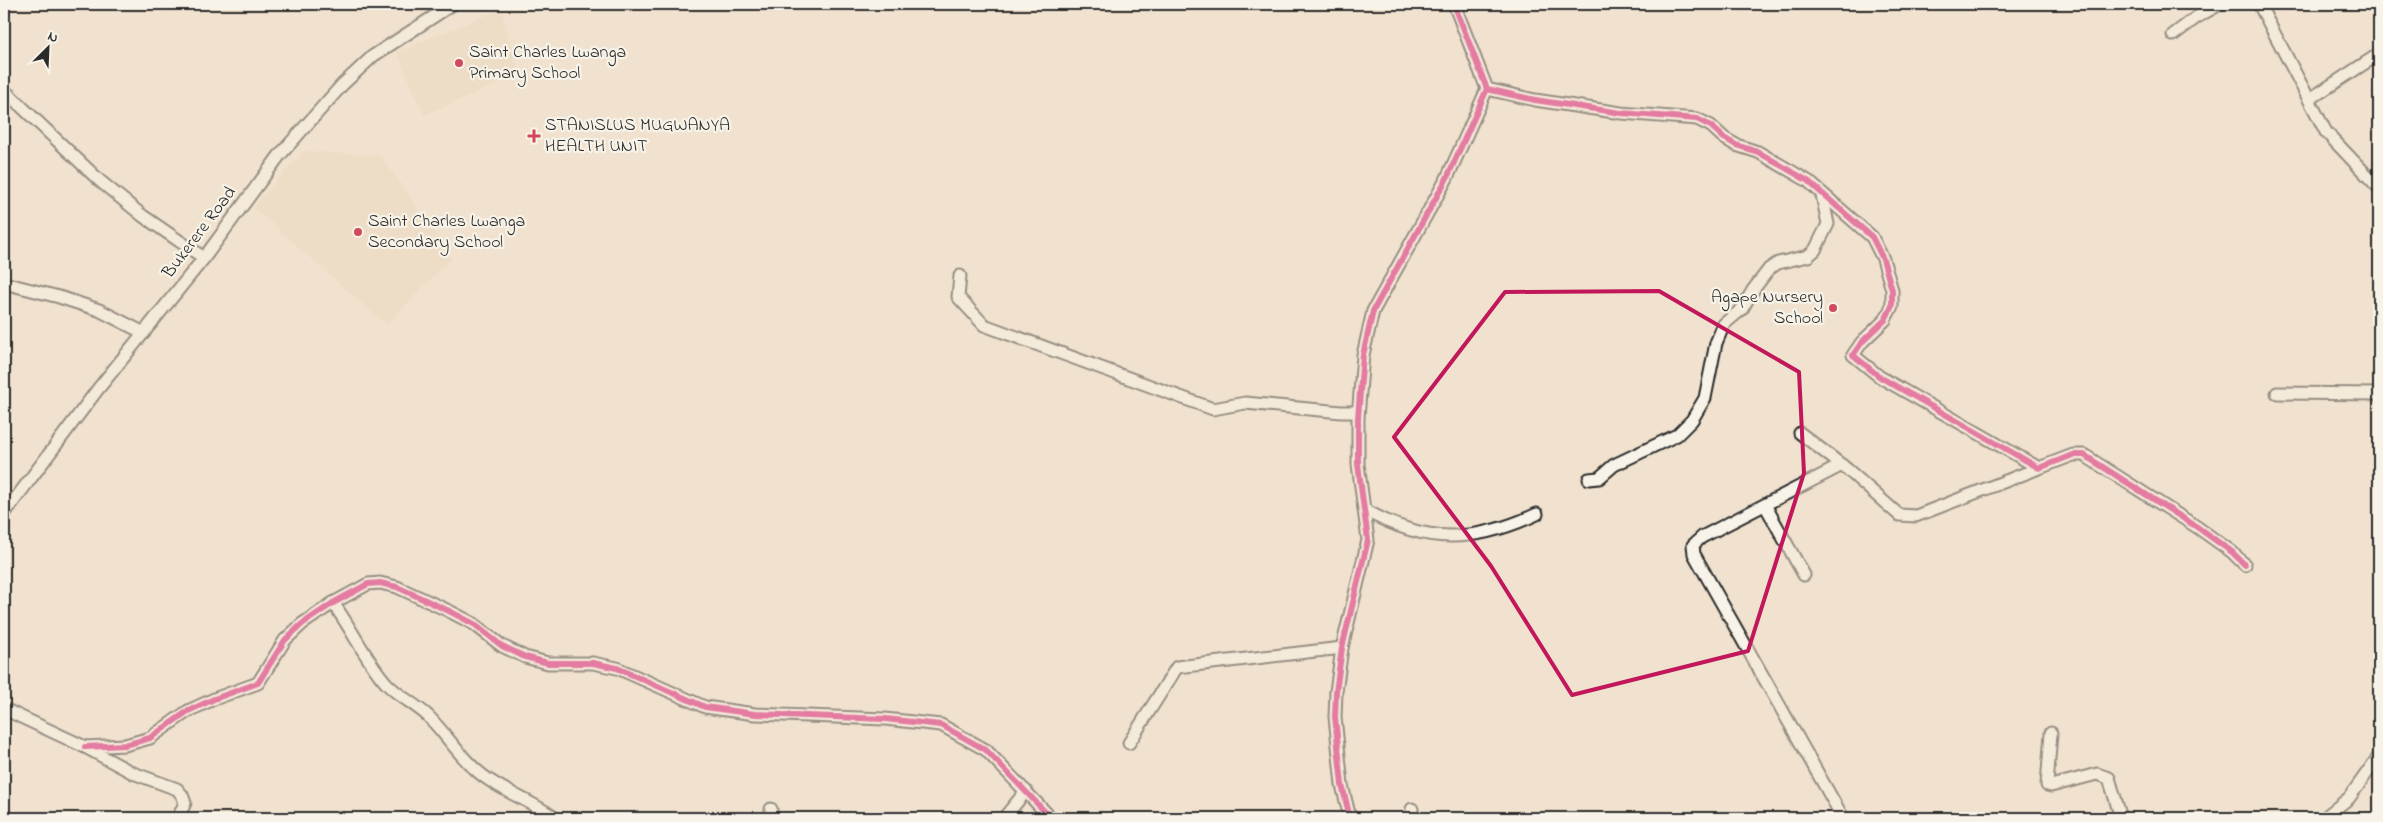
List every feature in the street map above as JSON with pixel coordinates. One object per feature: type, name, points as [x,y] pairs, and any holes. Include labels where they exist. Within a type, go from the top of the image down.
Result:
[{"type":"street","name":"Bukerere Road","points":[[4,514],[204,258],[280,156],[342,85],[373,56],[453,4]]},
{"type":"street","points":[[1350,818],[1342,785],[1336,717],[1336,692],[1342,648],[1368,540],[1358,464],[1358,410],[1363,354],[1373,311],[1448,178],[1486,89],[1454,4]]},
{"type":"street","points":[[2173,35],[2197,17],[2220,4]]},
{"type":"street","points":[[2259,4],[2310,99],[2316,117],[2326,132],[2379,188]]},
{"type":"street","points":[[2310,99],[2379,54]]},
{"type":"street","points":[[1486,89],[1535,100],[1621,113],[1697,119],[1711,126],[1724,138],[1736,145],[1758,152],[1808,181],[1872,237],[1883,259],[1892,290],[1892,306],[1885,320],[1862,342],[1853,355],[1880,377],[2039,468]]},
{"type":"street","points":[[4,90],[100,181],[143,216],[204,258]]},
{"type":"street","points":[[1589,479],[1599,478],[1614,466],[1677,435],[1692,420],[1705,398],[1716,343],[1724,324],[1742,310],[1753,290],[1769,270],[1778,263],[1808,256],[1815,250],[1828,224],[1822,195]]},
{"type":"street","points":[[960,276],[958,297],[984,325],[1213,409],[1245,403],[1341,412],[1354,412],[1358,410]]},
{"type":"street","points":[[4,283],[59,297],[99,310],[144,333]]},
{"type":"street","points":[[2277,393],[2379,394]]},
{"type":"street","points":[[1800,433],[1899,515],[1906,517],[1916,516],[2073,455],[2084,455],[2188,522],[2232,552],[2245,564]]},
{"type":"street","points":[[1842,466],[1702,537],[1693,545],[1694,554],[1843,818]]},
{"type":"street","points":[[1765,505],[1804,575]]},
{"type":"street","points":[[1365,510],[1405,529],[1460,537],[1489,533],[1537,514]]},
{"type":"street","points":[[85,747],[125,745],[150,738],[188,711],[258,683],[284,640],[302,624],[333,603],[368,584],[380,583],[397,587],[474,624],[502,646],[525,657],[548,663],[593,663],[617,668],[705,708],[755,714],[885,719],[941,725],[986,750],[1051,818]]},
{"type":"street","points":[[333,603],[351,628],[372,665],[386,683],[427,716],[464,760],[488,779],[555,818]]},
{"type":"street","points":[[1129,743],[1177,668],[1342,648]]},
{"type":"street","points":[[4,709],[85,747],[132,773],[176,789],[182,795],[185,803],[178,818]]},
{"type":"street","points":[[2051,733],[2047,785],[2051,786],[2097,774],[2105,776],[2109,778],[2121,818]]},
{"type":"street","points":[[2324,818],[2349,798],[2379,756]]},
{"type":"street","points":[[1004,818],[1026,791]]},
{"type":"highlighted area","points":[[1659,291],[1799,372],[1804,473],[1748,651],[1572,695],[1491,566],[1394,437],[1505,292]]},
{"type":"shaded area","name":"Saint Charles Lwanga Primary School","points":[[501,9],[519,75],[424,115],[397,52]]},
{"type":"shaded area","name":"Saint Charles Lwanga Secondary School","points":[[304,151],[381,156],[452,258],[386,325],[253,207]]},
{"type":"cycle path","points":[[1454,4],[1487,89],[1535,100],[1621,113],[1697,119],[1711,126],[1724,138],[1736,145],[1758,152],[1808,181],[1872,237],[1883,259],[1892,290],[1892,306],[1885,320],[1862,342],[1853,355],[1880,377],[2039,468],[2073,455],[2084,455],[2197,527],[2232,552],[2245,565]]},
{"type":"cycle path","points":[[1350,818],[1342,785],[1335,717],[1336,692],[1342,648],[1368,540],[1358,464],[1358,418],[1363,355],[1373,311],[1447,178],[1487,89]]},
{"type":"cycle path","points":[[85,747],[125,745],[150,738],[188,711],[258,683],[285,640],[302,624],[333,603],[368,584],[380,583],[397,587],[449,611],[474,624],[502,646],[525,657],[548,663],[593,663],[617,668],[705,707],[755,714],[885,719],[941,725],[986,750],[1051,818]]},
{"type":"place","name":"Saint Charles Lwanga Primary School","points":[[459,63]]},
{"type":"place","name":"STANISLUS MUGWANYA HEALTH UNIT","points":[[534,136]]},
{"type":"place","name":"Saint Charles Lwanga Secondary School","points":[[358,232]]},
{"type":"place","name":"Agape Nursery School","points":[[1833,308]]}]
